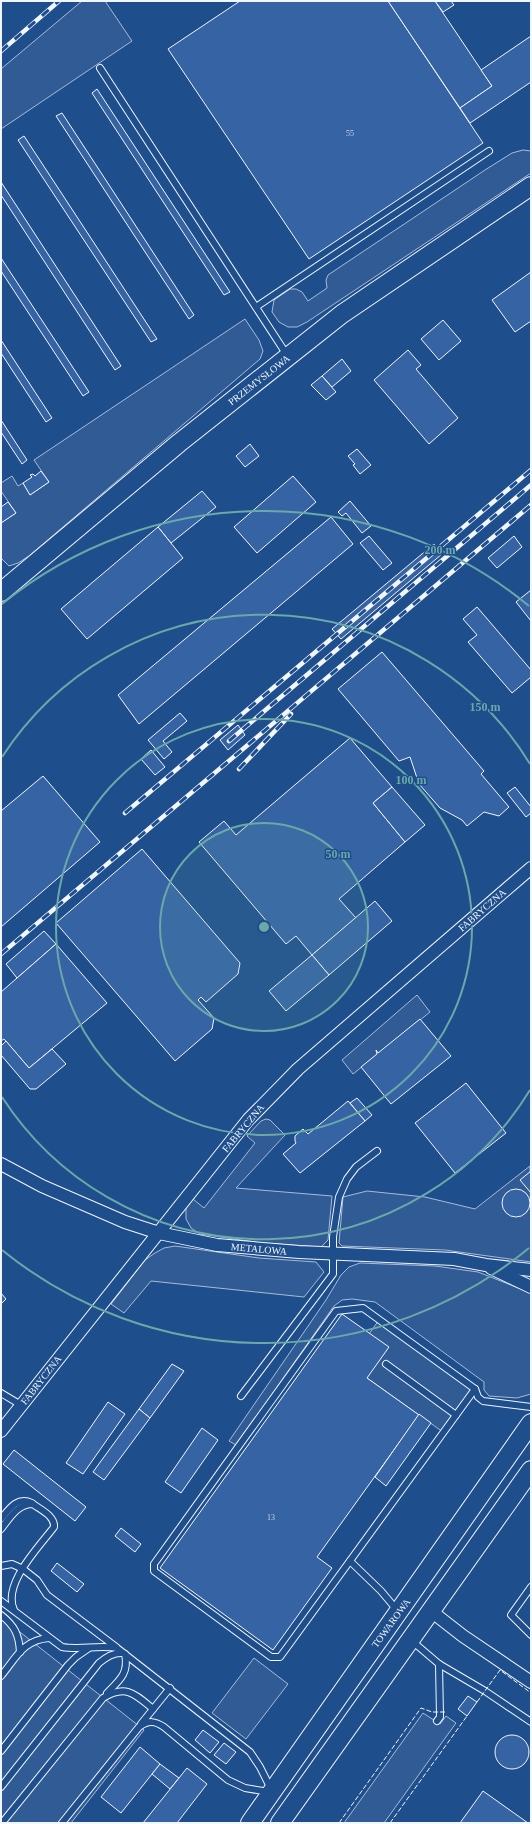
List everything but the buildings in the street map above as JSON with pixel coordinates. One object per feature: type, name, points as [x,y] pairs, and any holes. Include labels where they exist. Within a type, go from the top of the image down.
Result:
[{"type":"street","name":"PRZEMYSŁOWA","points":[[1,592],[179,443],[342,314],[531,186]]},
{"type":"street","name":"FABRYCZNA","points":[[1,1431],[159,1234],[248,1120],[270,1096],[298,1069],[531,868]]},
{"type":"street","name":"METALOWA","points":[[1,1164],[60,1193],[126,1222],[159,1234],[217,1245],[299,1252],[454,1259],[486,1266],[531,1270]]},
{"type":"street","points":[[486,1266],[531,1287]]},
{"type":"street","name":"TOWAROWA","points":[[250,1823],[362,1662],[399,1613],[531,1423]]},
{"type":"street","points":[[280,1823],[531,1470]]},
{"type":"street","points":[[431,1611],[463,1636],[531,1682]]},
{"type":"street","points":[[273,1792],[292,1806]]},
{"type":"lane","points":[[100,68],[288,357]]},
{"type":"lane","points":[[256,308],[489,151]]},
{"type":"lane","points":[[241,1396],[333,1274],[333,1237],[339,1197],[346,1179],[356,1167],[377,1151]]},
{"type":"lane","points":[[475,1389],[280,1657],[271,1657],[154,1571],[154,1564],[158,1558],[336,1311],[363,1308],[475,1389],[478,1397],[483,1401],[531,1407]]},
{"type":"lane","points":[[386,1364],[456,1415]]},
{"type":"lane","points":[[1,1393],[21,1405]]},
{"type":"lane","points":[[1,1519],[13,1504],[18,1501],[25,1500],[33,1504],[55,1522],[54,1527],[13,1585],[11,1597],[14,1610]]},
{"type":"lane","points":[[1,1529],[18,1508],[23,1505],[33,1504]]},
{"type":"lane","points":[[350,1561],[381,1591],[399,1613]]},
{"type":"lane","points":[[1,1566],[12,1564],[23,1569],[37,1580],[47,1595],[170,1688],[250,1752],[273,1792]]},
{"type":"lane","points":[[531,1587],[511,1615],[531,1635]]},
{"type":"lane","points":[[1,1600],[62,1647],[69,1648],[92,1646],[117,1648]]},
{"type":"lane","points":[[1,1615],[15,1628],[19,1641],[20,1652]]},
{"type":"lane","points":[[1,1676],[25,1646],[32,1642],[49,1638]]},
{"type":"lane","points":[[410,1640],[438,1664],[485,1691],[531,1722]]},
{"type":"lane","points":[[1,1750],[68,1665],[83,1651],[92,1646]]},
{"type":"lane","points":[[1,1787],[99,1663],[118,1652],[125,1654]]},
{"type":"lane","points":[[2,1823],[103,1698],[118,1683],[126,1669],[125,1654]]},
{"type":"lane","points":[[436,1722],[440,1717],[438,1664]]},
{"type":"lane","points":[[62,1823],[170,1688]]},
{"type":"lane","points":[[103,1698],[113,1692],[123,1690],[138,1696],[153,1709]]},
{"type":"lane","points":[[139,1726],[150,1721],[157,1722],[228,1780],[245,1788],[273,1792]]},
{"type":"shaded area","points":[[82,1],[105,1],[132,41],[1,129],[1,69]]},
{"type":"shaded area","points":[[523,150],[531,151],[531,173],[307,322],[297,327],[288,327],[279,322],[272,312],[274,300],[290,289],[296,289],[302,292],[308,301],[327,288],[326,280],[328,275],[485,170],[512,153]]},
{"type":"shaded area","points":[[245,319],[259,340],[263,351],[260,359],[29,556],[18,563],[9,566],[1,558],[1,523],[16,513],[1,491],[1,483],[12,476],[18,486],[23,483],[30,495],[49,482],[34,460]]},
{"type":"shaded area","points":[[417,995],[430,1012],[353,1074],[342,1060]]},
{"type":"shaded area","points":[[266,1119],[270,1120],[285,1135],[236,1188],[332,1196],[328,1240],[321,1247],[262,1243],[200,1234],[191,1228],[186,1219],[186,1208],[193,1199],[204,1208],[255,1143],[247,1136],[261,1121]]},
{"type":"shaded area","points":[[530,1166],[531,1262],[445,1250],[342,1246],[339,1243],[343,1197],[367,1191],[425,1197],[475,1209]]},
{"type":"shaded area","points":[[175,1246],[259,1258],[316,1262],[324,1272],[304,1297],[151,1281],[124,1313],[111,1304],[145,1260],[164,1248]]},
{"type":"shaded area","points":[[360,1263],[435,1266],[478,1272],[531,1293],[531,1394],[517,1398],[489,1396],[484,1390],[484,1382],[375,1302],[352,1299],[342,1300],[334,1306],[236,1445],[229,1441],[326,1300],[341,1275],[349,1267]]},
{"type":"shaded area","points":[[379,1320],[475,1389],[443,1432],[367,1378],[369,1334]]},
{"type":"shaded area","points":[[1,1617],[144,1730],[71,1823],[1,1823]]},
{"type":"shaded area","points":[[254,1658],[288,1684],[246,1739],[212,1713]]},
{"type":"shaded area","points":[[423,1713],[440,1724],[446,1716],[456,1723],[384,1823],[344,1823]]},
{"type":"railway","points":[[1,51],[59,1]]},
{"type":"railway","points":[[125,813],[531,470]]},
{"type":"railway","points":[[229,741],[531,485]]},
{"type":"railway","points":[[1,954],[531,505]]},
{"type":"railway","points":[[239,769],[291,714]]},
{"type":"fence","points":[[477,1702],[500,1670],[531,1693]]},
{"type":"fence","points":[[339,1823],[421,1708],[432,1712],[445,1712]]},
{"type":"fence","points":[[390,1823],[467,1716]]}]
